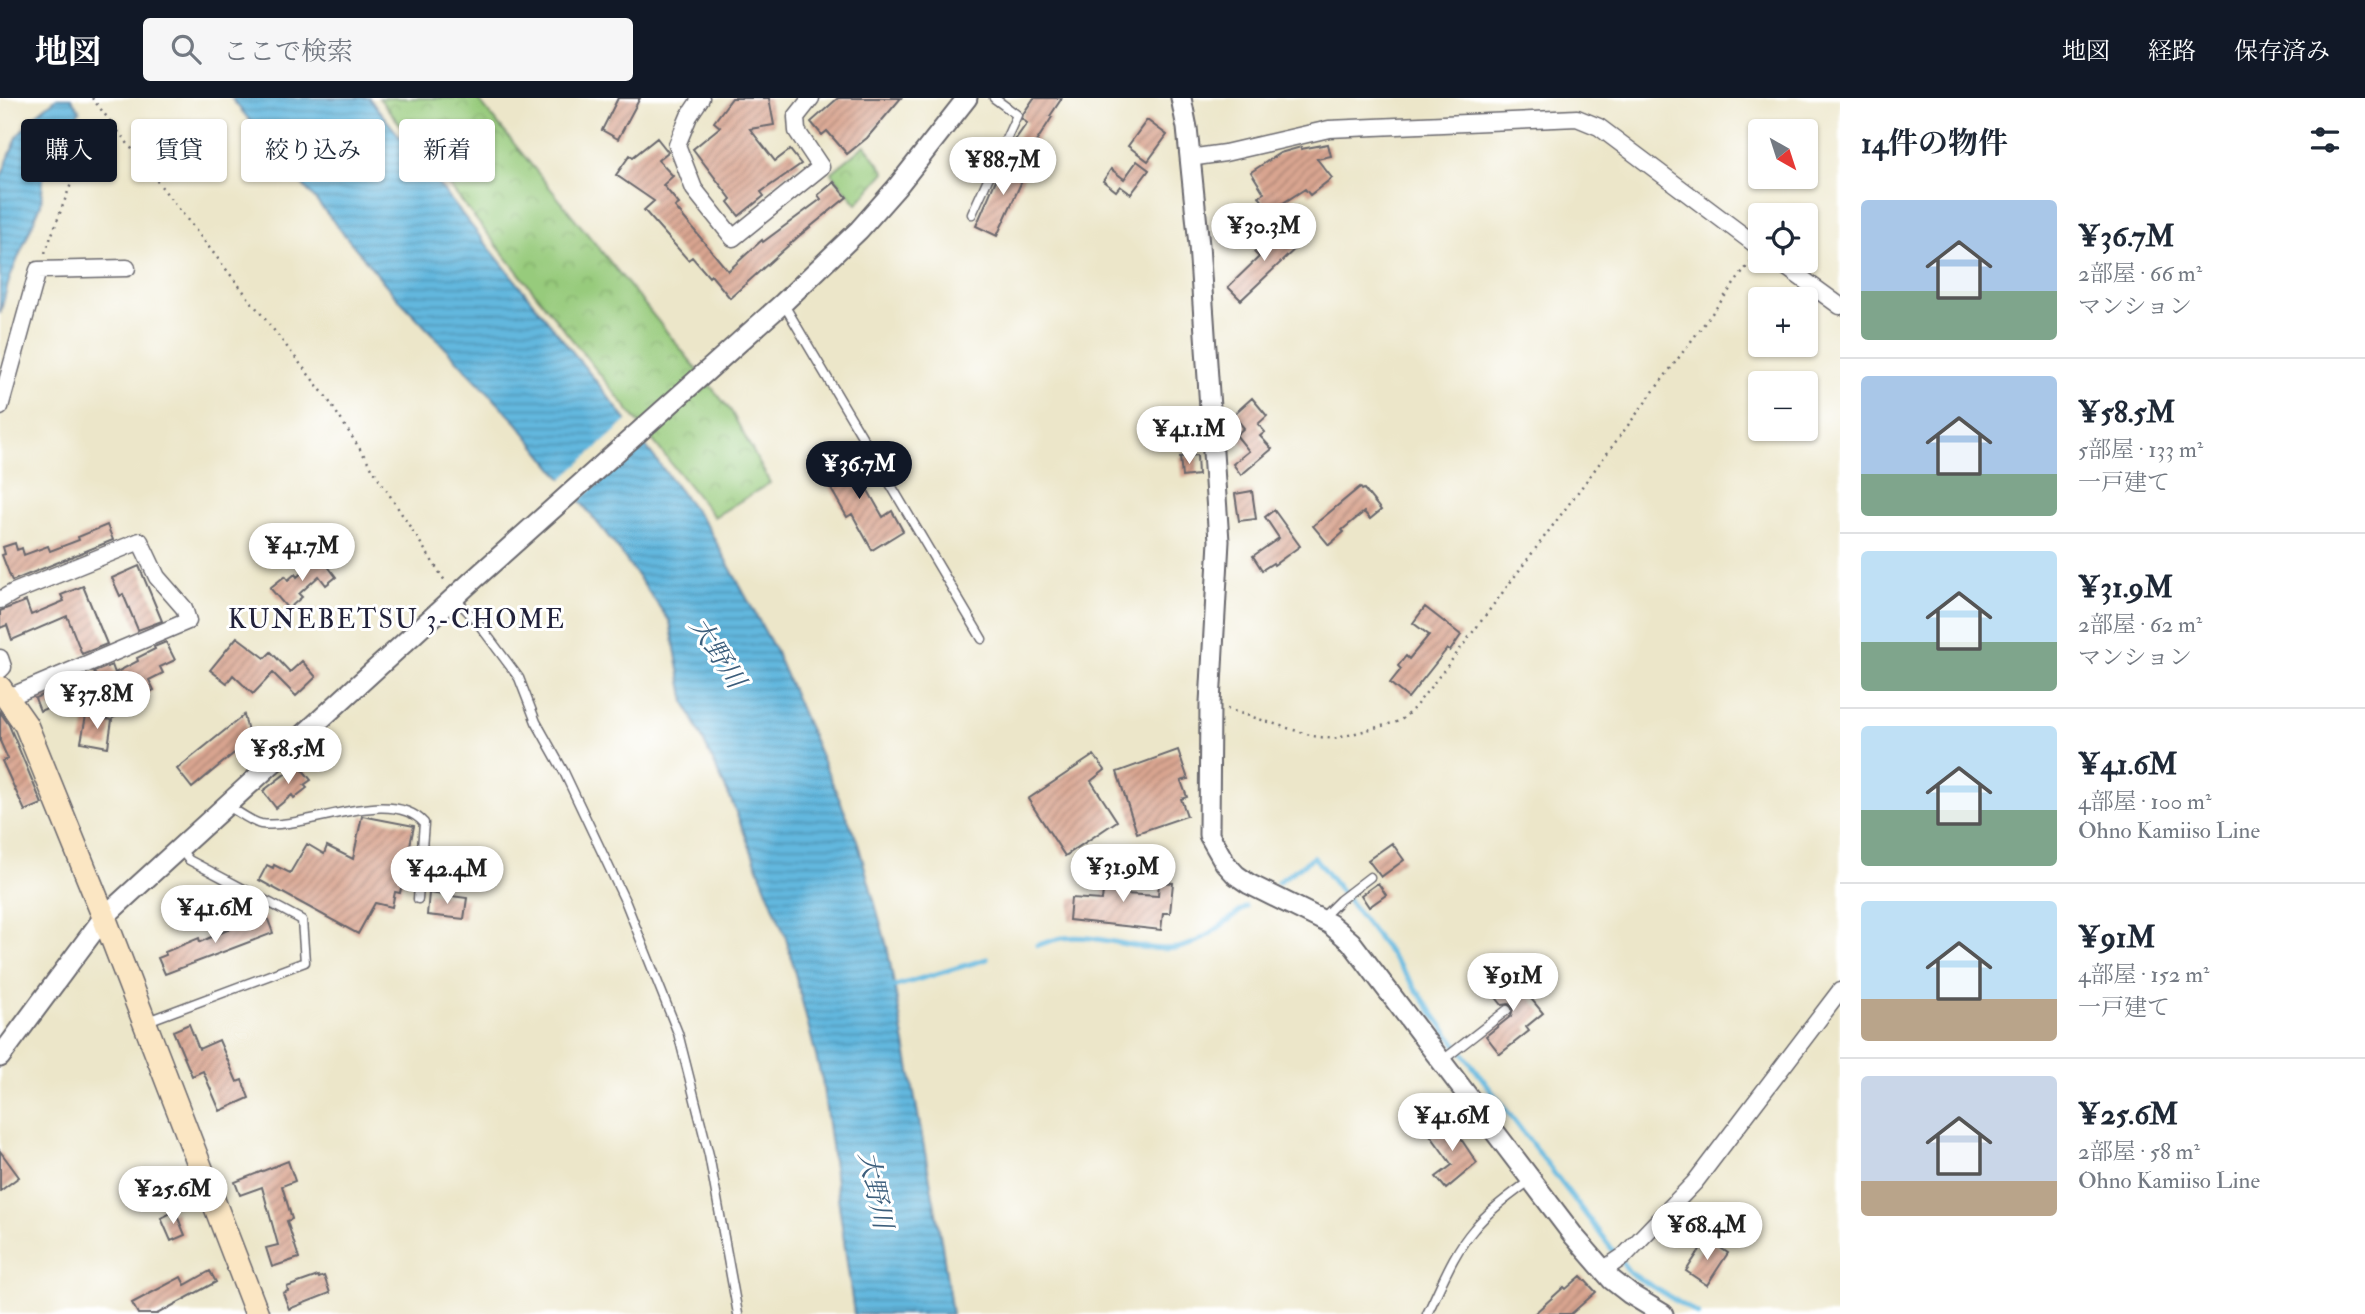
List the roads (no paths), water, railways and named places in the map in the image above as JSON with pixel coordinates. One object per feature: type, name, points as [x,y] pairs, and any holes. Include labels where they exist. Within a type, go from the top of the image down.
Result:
[{"type":"main road","points":[[4,693],[26,725],[104,917],[257,1314]]},
{"type":"street","points":[[701,98],[689,116],[677,145],[694,189],[733,238],[821,167],[797,131],[796,117],[811,98]]},
{"type":"street","points":[[0,1057],[104,917],[454,597],[783,303],[859,230],[898,187],[967,98]]},
{"type":"street","points":[[1181,98],[1187,128],[1199,245],[1219,541],[1210,703],[1209,835],[1217,851],[1236,875],[1330,924],[1351,942],[1448,1056],[1573,1235],[1614,1263]]},
{"type":"street","points":[[1189,158],[1225,153],[1329,130],[1577,118],[1599,128],[1748,246]]},
{"type":"street","points":[[0,407],[38,271],[127,268]]},
{"type":"street","points":[[1795,273],[1840,306]]},
{"type":"street","points":[[0,600],[140,541],[157,577],[184,608],[188,621],[4,693]]},
{"type":"street","points":[[0,658],[3,667],[0,670]]},
{"type":"street","points":[[1663,1314],[1612,1280],[1614,1263],[1695,1182],[1840,991]]},
{"type":"lane","points":[[972,215],[1017,116],[994,98]]},
{"type":"lane","points":[[783,303],[982,639]]},
{"type":"lane","points":[[454,597],[475,619],[519,678],[536,722],[564,772],[626,903],[678,1033],[709,1155],[738,1314]]},
{"type":"lane","points":[[226,805],[260,824],[318,819],[362,808],[399,808],[417,814],[424,823],[418,899]]},
{"type":"lane","points":[[144,1022],[305,962],[302,920],[189,860],[179,848]]},
{"type":"lane","points":[[1321,919],[1349,892],[1370,877]]},
{"type":"lane","points":[[1448,1056],[1507,1010]]},
{"type":"lane","points":[[1427,1314],[1457,1254],[1474,1228],[1532,1179]]},
{"type":"water","points":[[57,98],[71,98],[80,111],[74,119],[31,119]]},
{"type":"water","name":"大野川","points":[[231,98],[369,98],[399,135],[399,182],[436,182],[600,386],[709,529],[775,650],[857,840],[887,946],[942,1245],[952,1314],[854,1314],[822,1080],[786,938],[731,800],[685,702],[670,622],[616,546],[517,423],[392,292],[301,182],[385,182],[385,119],[248,119]]},
{"type":"water","points":[[21,132],[21,182],[43,182],[41,204],[10,277],[0,314],[0,179]]},
{"type":"waterway","points":[[1278,882],[1314,857],[1402,969],[1630,1273],[1698,1314]]},
{"type":"waterway","points":[[1037,945],[1077,937],[1148,948],[1177,948],[1205,937],[1246,907]]},
{"type":"waterway","points":[[889,988],[987,959]]},
{"type":"district","name":"KUNEBETSU 3-CHOME","points":[[397,620]]}]
